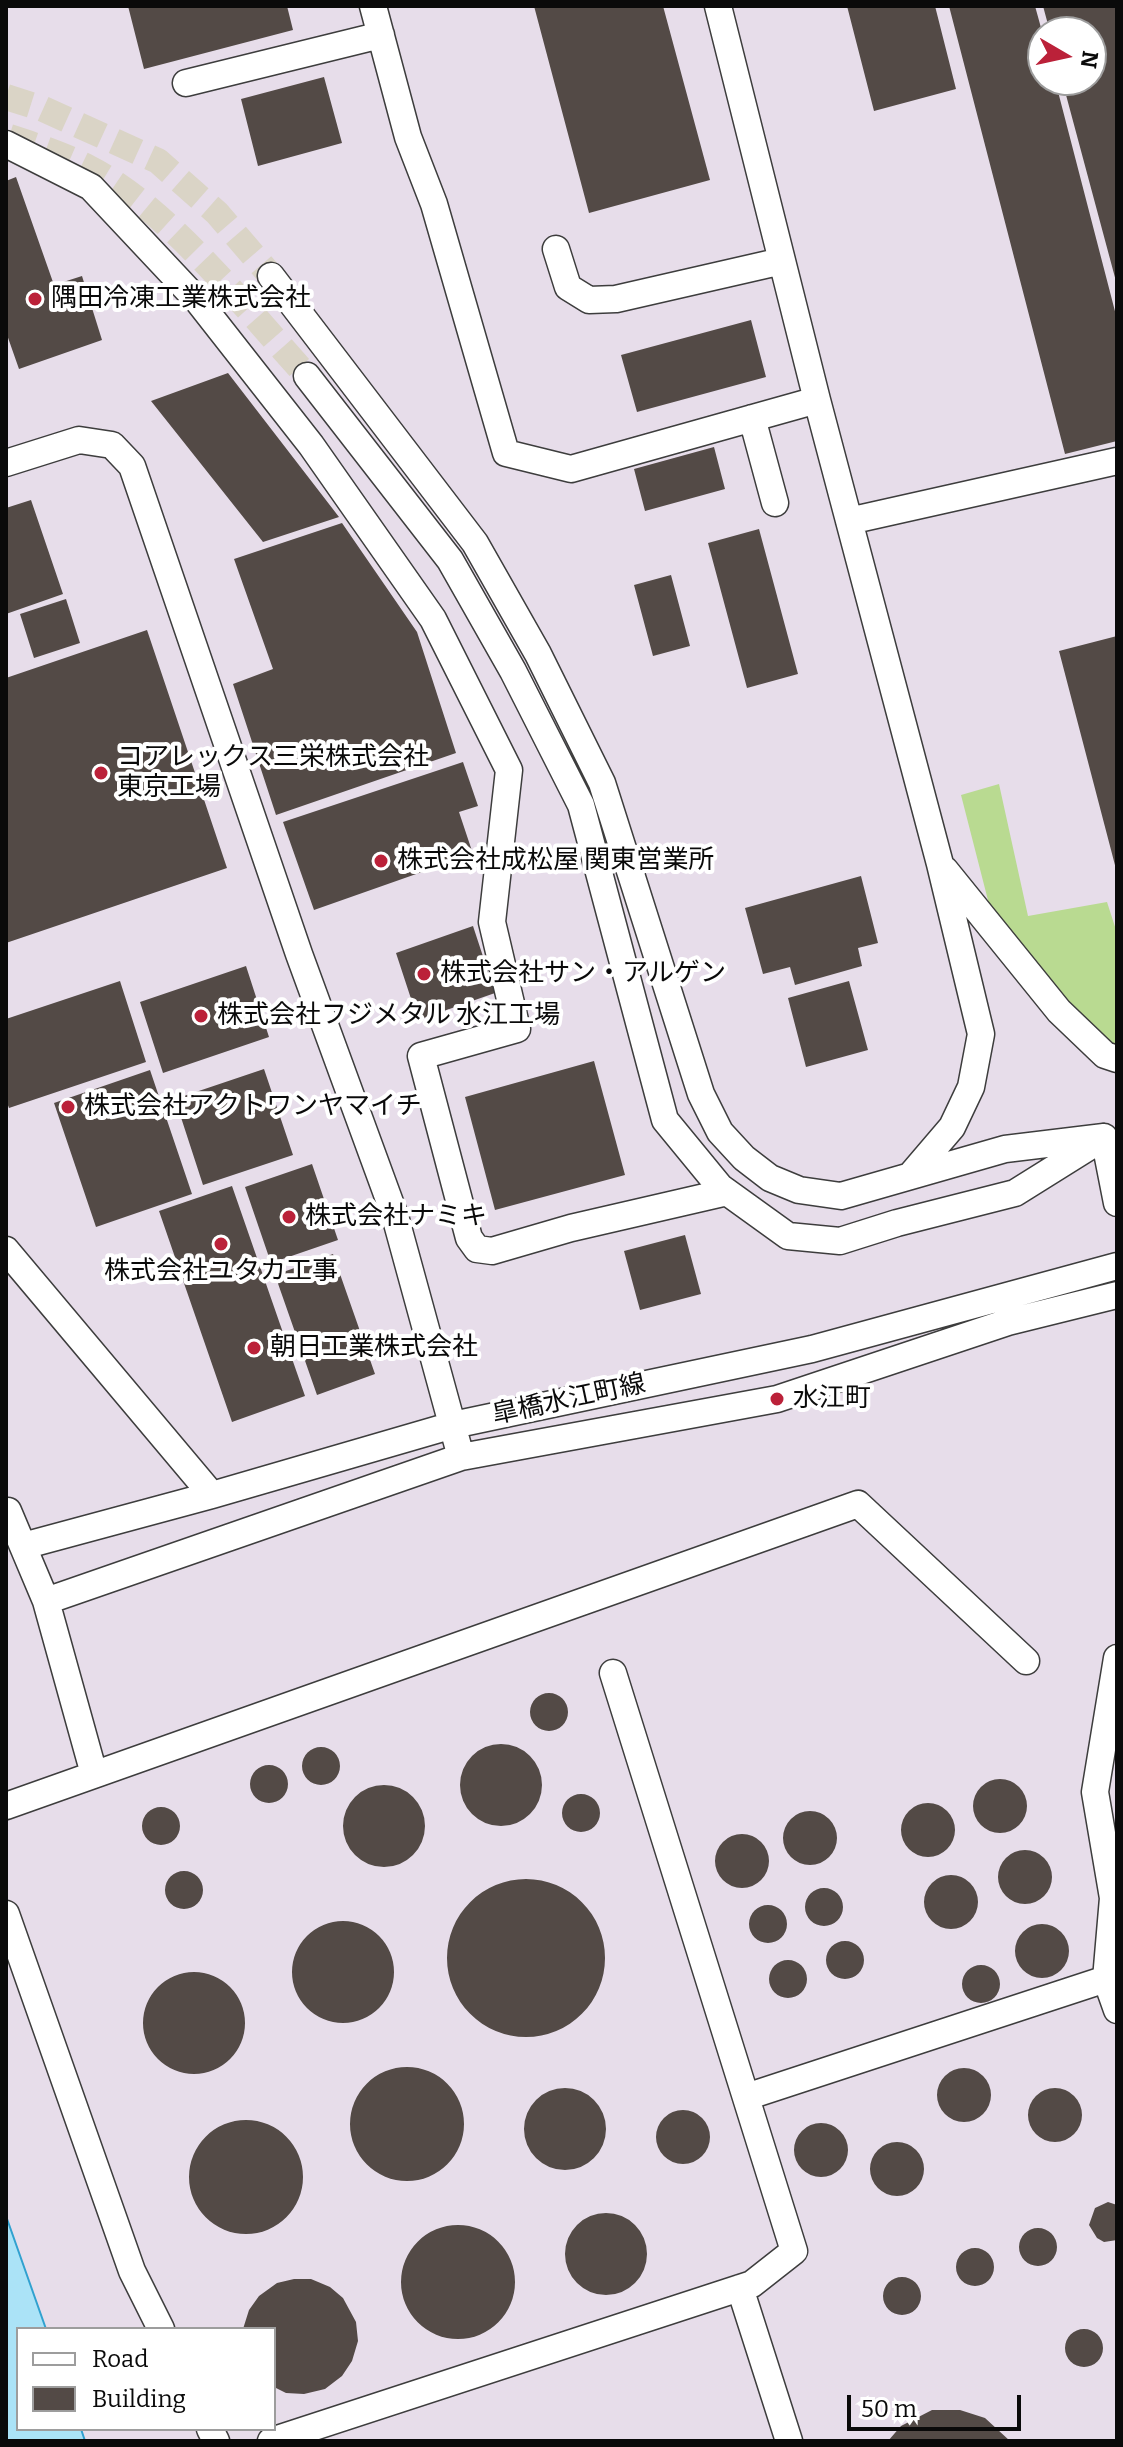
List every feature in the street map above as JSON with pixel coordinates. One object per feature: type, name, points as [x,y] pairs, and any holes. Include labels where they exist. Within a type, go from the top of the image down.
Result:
[{"type":"street","points":[[373,6],[408,137],[434,204],[506,453],[571,469],[817,400]]},
{"type":"street","points":[[718,6],[817,400],[940,864],[981,1034],[971,1087],[952,1127],[911,1175]]},
{"type":"street","points":[[186,83],[381,35]]},
{"type":"street","points":[[6,144],[91,187],[198,301],[311,445],[433,619],[509,770],[492,922],[517,1029],[421,1056],[469,1238],[477,1249],[492,1251],[571,1228],[727,1192]]},
{"type":"street","points":[[556,249],[568,287],[589,300],[616,299],[782,261]]},
{"type":"street","points":[[271,276],[475,543],[538,654],[602,783],[701,1094],[720,1132],[744,1158],[770,1178],[799,1190],[841,1196],[1005,1149],[1110,1133]]},
{"type":"street","points":[[307,376],[450,560],[513,671],[581,805],[665,1120],[727,1192],[788,1236],[840,1241],[1015,1193],[1110,1133]]},
{"type":"street","points":[[752,418],[775,503]]},
{"type":"street","points":[[6,463],[79,440],[112,445],[132,466],[299,954],[395,1216],[461,1457]]},
{"type":"street","points":[[849,521],[1117,461]]},
{"type":"street","points":[[940,864],[1059,1011],[1105,1055],[1117,1059]]},
{"type":"street","points":[[1110,1133],[1117,1203]]},
{"type":"street","points":[[6,1250],[212,1495]]},
{"type":"street","name":"皐橋水江町線","points":[[23,1546],[453,1425],[812,1349],[1117,1266]]},
{"type":"street","name":"皐橋水江町線","points":[[46,1601],[461,1457],[777,1399],[1008,1322],[1117,1295]]},
{"type":"street","points":[[6,1806],[858,1504],[1026,1661]]},
{"type":"street","points":[[8,1511],[46,1601],[94,1774]]},
{"type":"street","points":[[1117,1658],[1095,1792],[1113,1898],[1106,1979],[1117,2010]]},
{"type":"street","points":[[271,2441],[752,2284],[794,2251],[613,1673]]},
{"type":"street","points":[[6,1914],[132,2271],[160,2327]]},
{"type":"street","points":[[746,2097],[1106,1979]]},
{"type":"street","points":[[740,2288],[789,2441]]},
{"type":"shaded area","points":[[6,6],[1117,6],[1117,2441],[85,2441],[82,2431],[276,2431],[276,2327],[45,2327],[6,2216]]},
{"type":"green space","points":[[999,784],[1028,916],[1107,902],[1117,933],[1117,1049],[1057,991],[1035,959],[991,912],[961,795]]},
{"type":"water","points":[[6,2216],[45,2327],[16,2327],[16,2431],[82,2431],[85,2441],[6,2441]]},
{"type":"building","points":[[128,6],[287,6],[293,30],[144,69]]},
{"type":"building","points":[[534,6],[663,6],[710,180],[589,213]]},
{"type":"building","points":[[847,6],[935,6],[956,89],[874,111]]},
{"type":"building","points":[[949,6],[1035,6],[1038,16],[1027,16],[1027,96],[1059,96],[1117,319],[1117,441],[1065,454]]},
{"type":"building","points":[[1043,6],[1117,6],[1117,285],[1066,96],[1107,96],[1107,16],[1046,16]]},
{"type":"building","points":[[324,77],[342,143],[258,166],[241,99]]},
{"type":"building","points":[[16,177],[54,285],[82,276],[102,340],[19,369],[6,332],[6,181]]},
{"type":"building","points":[[751,320],[766,377],[637,412],[621,355]]},
{"type":"building","points":[[228,373],[339,517],[263,542],[151,401]]},
{"type":"building","points":[[714,447],[725,489],[645,511],[634,469]]},
{"type":"building","points":[[31,500],[63,594],[6,614],[6,508]]},
{"type":"building","points":[[342,523],[417,632],[456,753],[276,815],[233,684],[273,669],[234,559]]},
{"type":"building","points":[[759,529],[798,674],[747,688],[708,543]]},
{"type":"building","points":[[671,575],[690,646],[653,656],[634,585]]},
{"type":"building","points":[[66,599],[80,643],[34,658],[20,614]]},
{"type":"building","name":"コアレックス三栄株式会社 東京工場","points":[[147,630],[227,868],[6,943],[6,678]]},
{"type":"building","points":[[1117,636],[1117,869],[1116,869],[1059,651]]},
{"type":"building","points":[[463,762],[478,806],[459,812],[473,854],[314,910],[283,822]]},
{"type":"building","points":[[861,876],[878,943],[858,948],[862,966],[795,985],[790,967],[763,974],[745,908]]},
{"type":"building","points":[[473,926],[495,993],[418,1020],[396,953]]},
{"type":"building","points":[[246,966],[269,1037],[163,1073],[140,1002]]},
{"type":"building","points":[[120,981],[146,1062],[9,1108],[6,1100],[6,1019]]},
{"type":"building","points":[[849,981],[868,1050],[806,1067],[788,998]]},
{"type":"building","points":[[594,1061],[625,1175],[495,1210],[465,1097]]},
{"type":"building","points":[[264,1069],[293,1155],[203,1185],[175,1099]]},
{"type":"building","points":[[150,1070],[192,1194],[96,1227],[54,1103]]},
{"type":"building","points":[[312,1164],[338,1240],[271,1263],[245,1187]]},
{"type":"building","points":[[232,1186],[305,1396],[232,1422],[159,1211]]},
{"type":"building","points":[[685,1235],[701,1294],[640,1310],[624,1251]]},
{"type":"building","points":[[333,1254],[375,1374],[317,1395],[275,1275]]},
{"type":"building","points":[[549,1693],[563,1698],[568,1712],[563,1726],[549,1731],[535,1726],[530,1712],[535,1698]]},
{"type":"building","points":[[501,1744],[517,1747],[530,1756],[539,1769],[542,1785],[539,1801],[530,1814],[517,1823],[501,1826],[485,1823],[472,1814],[463,1801],[460,1785],[463,1769],[472,1756],[485,1747]]},
{"type":"building","points":[[321,1747],[335,1752],[340,1766],[335,1780],[321,1785],[307,1780],[302,1766],[307,1752]]},
{"type":"building","points":[[269,1765],[283,1770],[288,1784],[283,1798],[269,1803],[255,1798],[250,1784],[255,1770]]},
{"type":"building","points":[[1000,1779],[1019,1787],[1027,1806],[1019,1825],[1000,1833],[981,1825],[973,1806],[981,1787]]},
{"type":"building","points":[[384,1785],[400,1788],[413,1797],[422,1810],[425,1826],[422,1842],[413,1855],[400,1864],[384,1867],[368,1864],[355,1855],[346,1842],[343,1826],[346,1810],[355,1797],[368,1788]]},
{"type":"building","points":[[581,1794],[595,1799],[600,1813],[595,1827],[581,1832],[567,1827],[562,1813],[567,1799]]},
{"type":"building","points":[[928,1803],[947,1811],[955,1830],[947,1849],[928,1857],[909,1849],[901,1830],[909,1811]]},
{"type":"building","points":[[161,1807],[175,1812],[180,1826],[175,1840],[161,1845],[147,1840],[142,1826],[147,1812]]},
{"type":"building","points":[[810,1811],[829,1819],[837,1838],[829,1857],[810,1865],[791,1857],[783,1838],[791,1819]]},
{"type":"building","points":[[742,1834],[761,1842],[769,1861],[761,1880],[742,1888],[723,1880],[715,1861],[723,1842]]},
{"type":"building","points":[[1025,1850],[1044,1858],[1052,1877],[1044,1896],[1025,1904],[1006,1896],[998,1877],[1006,1858]]},
{"type":"building","points":[[184,1871],[198,1876],[203,1890],[198,1904],[184,1909],[170,1904],[165,1890],[170,1876]]},
{"type":"building","points":[[951,1875],[970,1883],[978,1902],[970,1921],[951,1929],[932,1921],[924,1902],[932,1883]]},
{"type":"building","points":[[526,1879],[556,1885],[582,1902],[599,1928],[605,1958],[599,1988],[582,2014],[556,2031],[526,2037],[496,2031],[470,2014],[453,1988],[447,1958],[453,1928],[470,1902],[496,1885]]},
{"type":"building","points":[[824,1888],[838,1893],[843,1907],[838,1921],[824,1926],[810,1921],[805,1907],[810,1893]]},
{"type":"building","points":[[768,1905],[782,1910],[787,1924],[782,1938],[768,1943],[754,1938],[749,1924],[754,1910]]},
{"type":"building","points":[[343,1921],[362,1925],[379,1936],[390,1953],[394,1972],[390,1991],[379,2008],[362,2019],[343,2023],[324,2019],[307,2008],[296,1991],[292,1972],[296,1953],[307,1936],[324,1925]]},
{"type":"building","points":[[1042,1924],[1061,1932],[1069,1951],[1061,1970],[1042,1978],[1023,1970],[1015,1951],[1023,1932]]},
{"type":"building","points":[[845,1941],[859,1946],[864,1960],[859,1974],[845,1979],[831,1974],[826,1960],[831,1946]]},
{"type":"building","points":[[788,1960],[802,1965],[807,1979],[802,1993],[788,1998],[774,1993],[769,1979],[774,1965]]},
{"type":"building","points":[[981,1965],[995,1970],[1000,1984],[995,1998],[981,2003],[967,1998],[962,1984],[967,1970]]},
{"type":"building","points":[[194,1972],[213,1976],[230,1987],[241,2004],[245,2023],[241,2042],[230,2059],[213,2070],[194,2074],[175,2070],[158,2059],[147,2042],[143,2023],[147,2004],[158,1987],[175,1976]]},
{"type":"building","points":[[407,2067],[429,2071],[448,2083],[460,2102],[464,2124],[460,2146],[448,2165],[429,2177],[407,2181],[385,2177],[366,2165],[354,2146],[350,2124],[354,2102],[366,2083],[385,2071]]},
{"type":"building","points":[[964,2068],[983,2076],[991,2095],[983,2114],[964,2122],[945,2114],[937,2095],[945,2076]]},
{"type":"building","points":[[565,2088],[581,2091],[594,2100],[603,2113],[606,2129],[603,2145],[594,2158],[581,2167],[565,2170],[549,2167],[536,2158],[527,2145],[524,2129],[527,2113],[536,2100],[549,2091]]},
{"type":"building","points":[[1055,2088],[1074,2096],[1082,2115],[1074,2134],[1055,2142],[1036,2134],[1028,2115],[1036,2096]]},
{"type":"building","points":[[683,2110],[702,2118],[710,2137],[702,2156],[683,2164],[664,2156],[656,2137],[664,2118]]},
{"type":"building","points":[[246,2120],[268,2124],[287,2136],[299,2155],[303,2177],[299,2199],[287,2218],[268,2230],[246,2234],[224,2230],[205,2218],[193,2199],[189,2177],[193,2155],[205,2136],[224,2124]]},
{"type":"building","points":[[821,2123],[840,2131],[848,2150],[840,2169],[821,2177],[802,2169],[794,2150],[802,2131]]},
{"type":"building","points":[[897,2142],[916,2150],[924,2169],[916,2188],[897,2196],[878,2188],[870,2169],[878,2150]]},
{"type":"building","points":[[1108,2202],[1117,2205],[1117,2240],[1104,2242],[1097,2238],[1089,2225],[1095,2208]]},
{"type":"building","points":[[606,2213],[622,2216],[635,2225],[644,2238],[647,2254],[644,2270],[635,2283],[622,2292],[606,2295],[590,2292],[577,2283],[568,2270],[565,2254],[568,2238],[577,2225],[590,2216]]},
{"type":"building","points":[[458,2225],[480,2229],[499,2241],[511,2260],[515,2282],[511,2304],[499,2323],[480,2335],[458,2339],[436,2335],[417,2323],[405,2304],[401,2282],[405,2260],[417,2241],[436,2229]]},
{"type":"building","points":[[1038,2228],[1052,2233],[1057,2247],[1052,2261],[1038,2266],[1024,2261],[1019,2247],[1024,2233]]},
{"type":"building","points":[[975,2248],[989,2253],[994,2267],[989,2281],[975,2286],[961,2281],[956,2267],[961,2253]]},
{"type":"building","points":[[902,2277],[916,2282],[921,2296],[916,2310],[902,2315],[888,2310],[883,2296],[888,2282]]},
{"type":"building","points":[[311,2279],[330,2287],[343,2298],[356,2322],[358,2341],[352,2361],[342,2376],[325,2389],[304,2394],[286,2393],[276,2388],[276,2327],[244,2327],[249,2310],[259,2296],[277,2283]]},
{"type":"building","points":[[1084,2329],[1098,2334],[1103,2348],[1098,2362],[1084,2367],[1070,2362],[1065,2348],[1070,2334]]},
{"type":"building","points":[[932,2410],[960,2410],[985,2418],[1010,2441],[888,2441],[901,2426]]},
{"type":"tunnel","points":[[6,97],[41,108],[158,161],[217,213],[271,276]]},
{"type":"tunnel","points":[[9,137],[89,168],[148,208],[205,262],[307,376]]},
{"type":"place","name":"隅田冷凍工業株式会社","points":[[35,299]]},
{"type":"place","name":"コアレックス三栄株式会社 東京工場","points":[[101,773]]},
{"type":"place","name":"株式会社成松屋 関東営業所","points":[[381,861]]},
{"type":"place","name":"株式会社サン・アルゲン","points":[[424,974]]},
{"type":"place","name":"株式会社フジメタル 水江工場","points":[[201,1016]]},
{"type":"place","name":"株式会社アクトワンヤマイチ","points":[[68,1107]]},
{"type":"place","name":"株式会社ナミキ","points":[[289,1217]]},
{"type":"place","name":"株式会社ユタカ工事","points":[[221,1244]]},
{"type":"place","name":"朝日工業株式会社","points":[[254,1348]]},
{"type":"place","name":"水江町","points":[[777,1399]]}]
